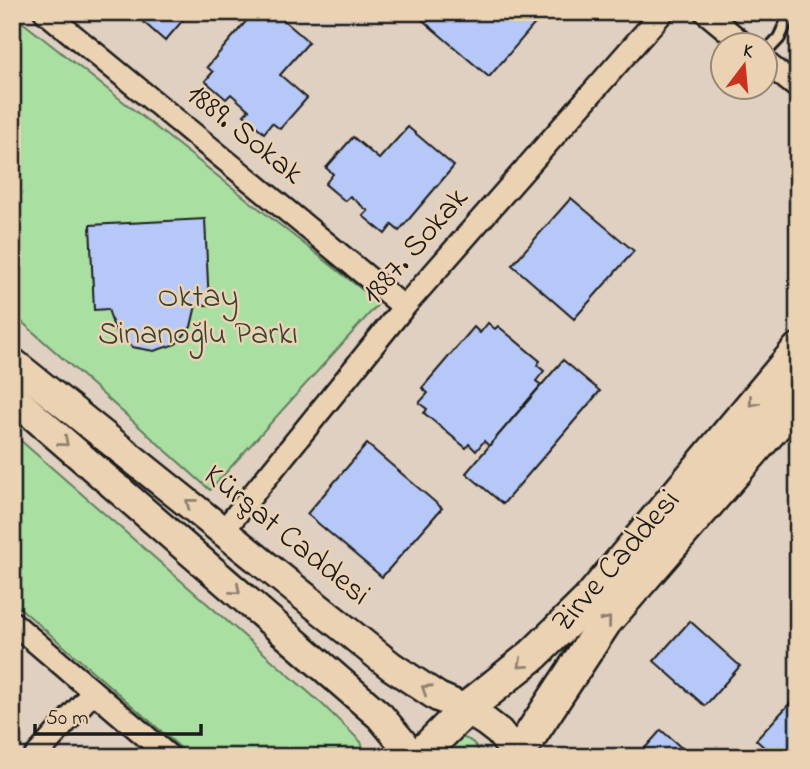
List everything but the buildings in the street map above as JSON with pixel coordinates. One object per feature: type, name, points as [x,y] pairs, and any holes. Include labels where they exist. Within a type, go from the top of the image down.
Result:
[{"type":"main road","name":"Zirve Caddesi","points":[[418,757],[466,709],[533,655],[587,601],[798,350]]},
{"type":"main road","name":"Zirve Caddesi","points":[[515,755],[605,622],[798,399]]},
{"type":"street","name":"1889. Sokak","points":[[45,12],[404,307]]},
{"type":"street","name":"1887. Sokak","points":[[224,530],[404,307],[663,12]]},
{"type":"street","points":[[705,12],[729,32]]},
{"type":"street","points":[[778,72],[798,88]]},
{"type":"street","name":"Kürşat Caddesi","points":[[12,362],[391,666],[438,697],[466,709],[499,732],[515,755]]},
{"type":"street","points":[[12,397],[380,716],[411,757]]},
{"type":"street","points":[[12,622],[170,757]]},
{"type":"street","points":[[35,757],[93,692]]},
{"type":"lane","points":[[778,39],[791,12]]},
{"type":"green space","name":"Oktay Sinanoğlu Parkı","points":[[12,14],[379,303],[210,490],[12,313]]},
{"type":"green space","points":[[12,433],[322,704],[361,742],[366,757],[191,757],[12,601]]},
{"type":"green space","points":[[458,737],[473,742],[480,757],[440,757]]}]
